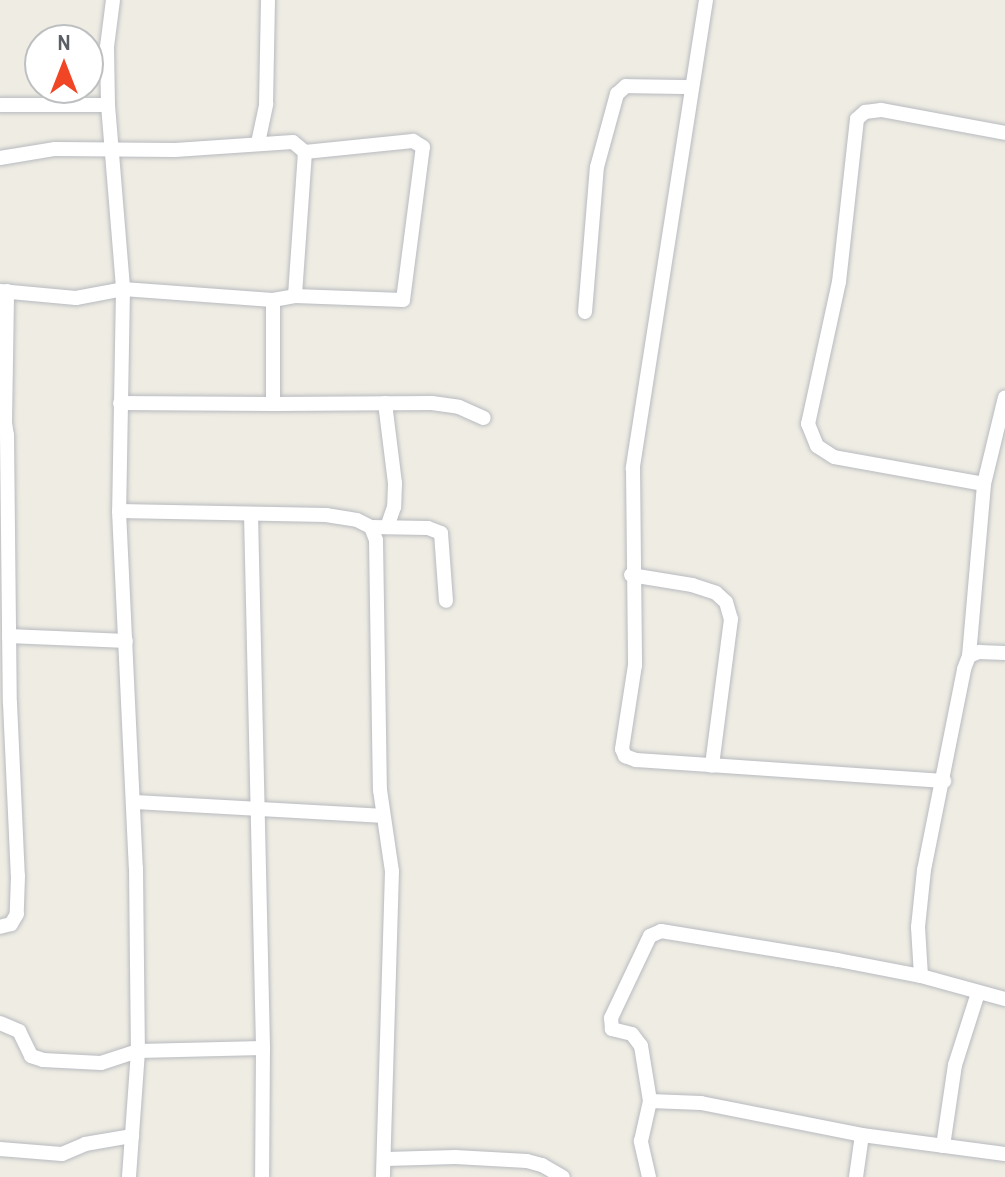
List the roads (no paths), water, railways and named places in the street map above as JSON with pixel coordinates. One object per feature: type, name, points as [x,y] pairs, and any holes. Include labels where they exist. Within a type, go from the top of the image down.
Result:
[{"type":"street","points":[[113,0],[107,47],[108,105],[123,289],[119,511],[133,802],[138,1051],[129,1177]]},
{"type":"street","points":[[258,143],[266,104],[268,0]]},
{"type":"street","points":[[706,0],[681,170],[673,197],[665,280],[633,468],[631,575],[635,665],[622,749],[625,756],[636,760],[944,781]]},
{"type":"street","points":[[585,312],[597,167],[617,94],[626,86],[691,87]]},
{"type":"street","points":[[0,105],[108,105]]},
{"type":"street","points":[[984,484],[834,457],[817,446],[808,424],[839,282],[857,119],[865,112],[881,110],[1005,133]]},
{"type":"street","points":[[0,158],[55,149],[112,147],[175,150],[293,142],[305,152],[413,141],[423,147],[403,300],[295,296],[273,300],[123,289],[76,298],[4,291],[3,422],[9,636],[5,703],[16,785],[17,914],[11,924],[0,927]]},
{"type":"street","points":[[295,296],[305,152]]},
{"type":"street","points":[[273,300],[273,404]]},
{"type":"street","points":[[921,976],[918,927],[924,870],[969,656],[984,484],[1005,397]]},
{"type":"street","points":[[120,403],[308,406],[432,403],[459,407],[484,418]]},
{"type":"street","points":[[385,403],[395,483],[394,507],[387,527]]},
{"type":"street","points":[[119,511],[326,515],[357,520],[371,527],[428,528],[441,533],[446,601]]},
{"type":"street","points":[[251,514],[263,1048],[262,1177]]},
{"type":"street","points":[[371,527],[376,540],[376,688],[383,816],[392,871],[386,1159],[383,1177]]},
{"type":"street","points":[[631,575],[692,585],[716,593],[726,602],[731,619],[712,766]]},
{"type":"street","points":[[9,636],[126,641]]},
{"type":"street","points":[[969,656],[979,652],[1005,653]]},
{"type":"street","points":[[133,802],[383,816]]},
{"type":"street","points":[[649,1177],[641,1141],[650,1101],[638,1038],[612,1029],[611,1018],[650,936],[661,931],[921,976],[1005,999]]},
{"type":"street","points":[[943,1146],[955,1065],[978,993]]},
{"type":"street","points":[[0,1023],[19,1031],[31,1056],[43,1060],[101,1063],[138,1051],[263,1048]]},
{"type":"street","points":[[650,1101],[701,1103],[862,1135],[1005,1154]]},
{"type":"street","points":[[856,1177],[862,1135]]},
{"type":"street","points":[[0,1149],[62,1154],[85,1144],[132,1136]]},
{"type":"street","points":[[386,1159],[455,1157],[527,1161],[542,1165],[563,1177]]}]
